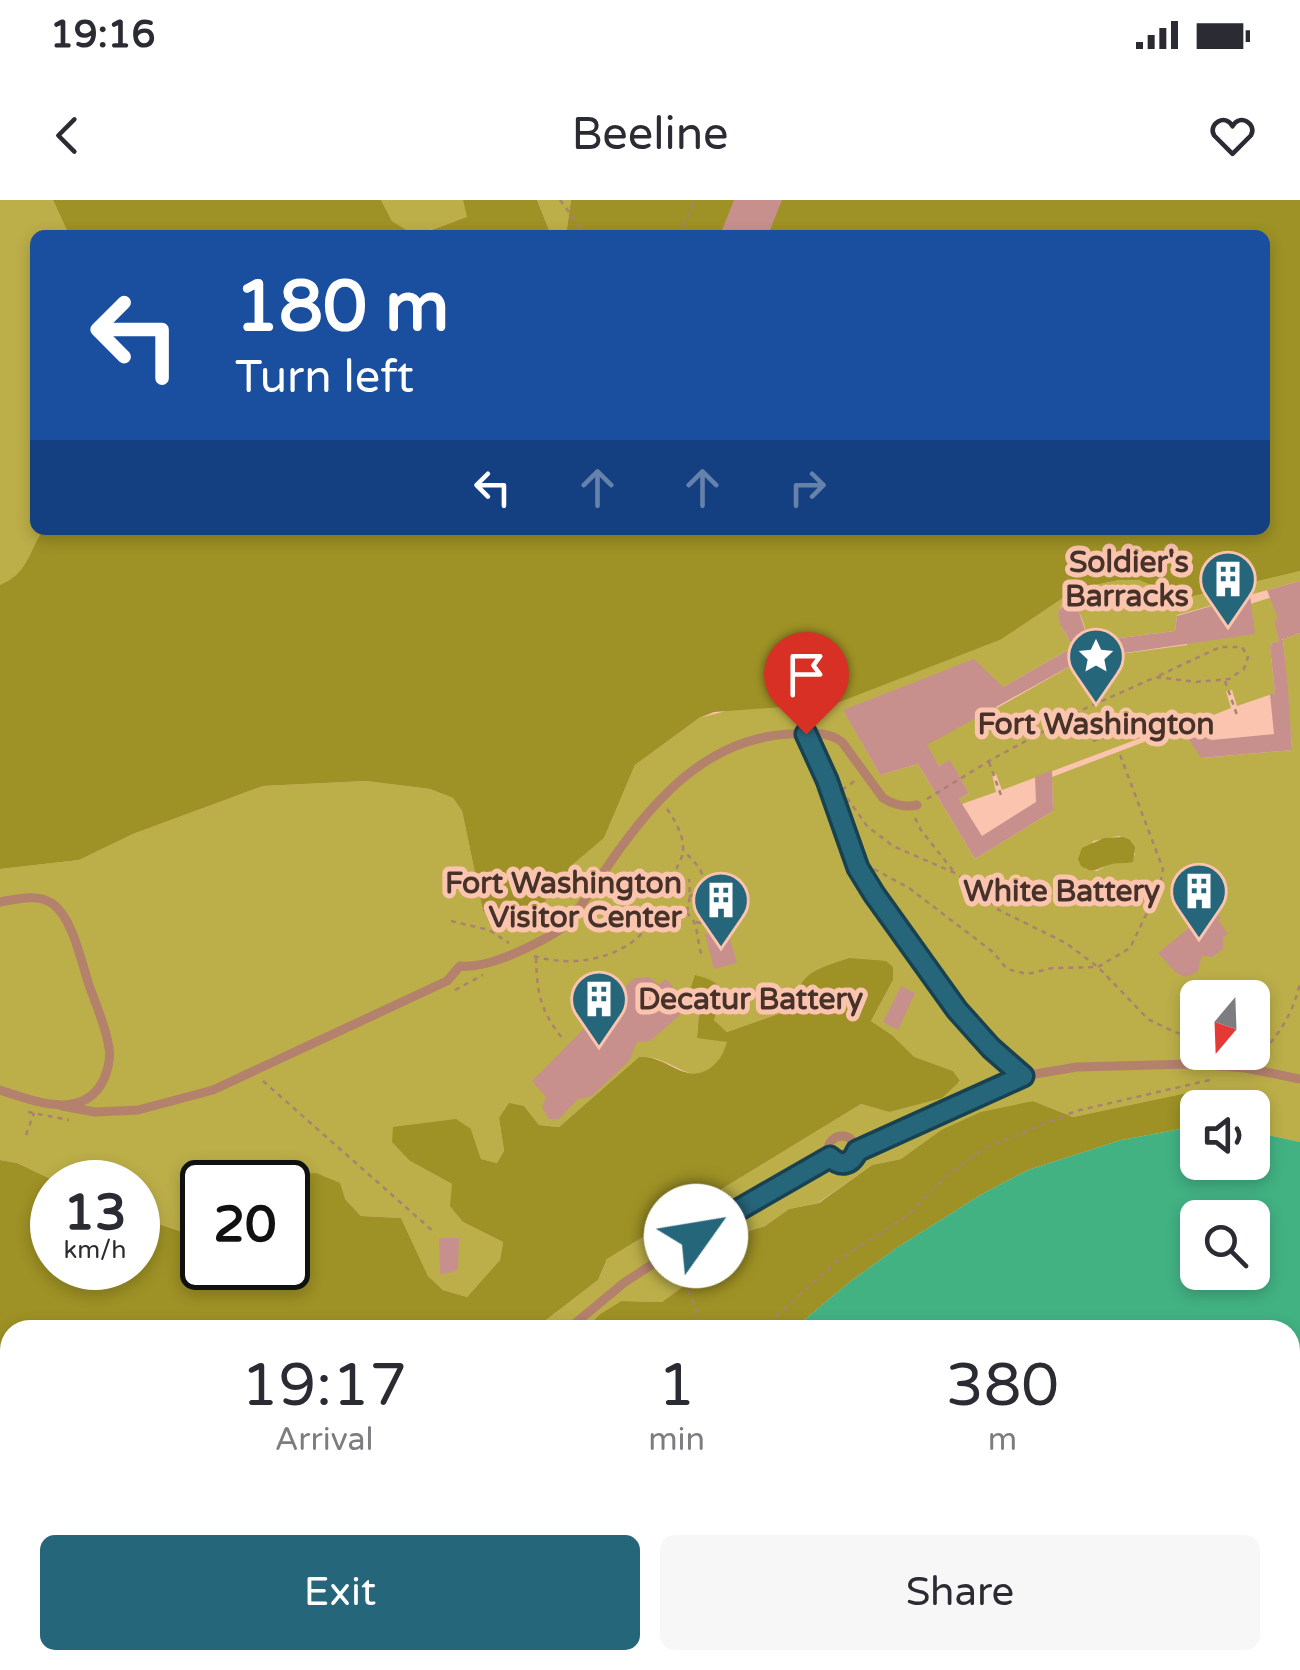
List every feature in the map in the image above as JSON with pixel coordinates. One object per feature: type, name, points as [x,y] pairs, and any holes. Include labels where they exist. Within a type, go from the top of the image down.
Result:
[{"type":"lane","points":[[806,734],[856,860],[874,894],[957,1010],[1023,1076]]},
{"type":"lane","points":[[0,1090],[37,1102],[95,1112],[138,1110],[213,1090],[447,981],[460,966],[473,967],[522,950],[568,924],[627,838],[686,774],[733,748],[769,736],[834,736],[883,798],[892,804],[913,806]]},
{"type":"lane","points":[[0,902],[41,899],[58,908],[74,940],[106,1036],[109,1063],[100,1086],[78,1103],[62,1106]]},
{"type":"lane","points":[[857,1151],[1023,1076],[1077,1067],[1180,1064]]},
{"type":"lane","points":[[1256,1070],[1300,1079]]},
{"type":"lane","points":[[848,1136],[855,1142],[854,1160],[836,1163],[830,1157],[831,1140],[848,1136]]},
{"type":"lane","points":[[579,1320],[625,1282],[724,1218],[830,1157]]},
{"type":"path","points":[[560,200],[582,230]]},
{"type":"path","points":[[681,230],[696,200]]},
{"type":"path","points":[[936,795],[1088,707],[1156,676],[1220,647],[1242,647],[1248,657],[1244,670],[1225,679],[1196,682],[1156,676]]},
{"type":"path","points":[[1225,679],[1237,715]]},
{"type":"path","points":[[1119,732],[1130,728]]},
{"type":"path","points":[[1093,741],[1104,738]]},
{"type":"path","points":[[856,860],[909,888],[993,952],[1007,969],[1027,974],[1053,968],[1098,967],[1130,948],[1160,886],[1163,869],[1119,752]]},
{"type":"path","points":[[989,761],[1002,798]]},
{"type":"path","points":[[865,773],[842,790],[866,826],[893,846],[955,873],[1000,910],[1066,942],[1098,967],[1148,1019],[1180,1034]]},
{"type":"path","points":[[660,800],[677,823],[683,850],[702,871],[705,882],[700,892],[690,896],[678,892],[673,882],[683,850]]},
{"type":"path","points":[[913,806],[921,830],[955,873]]},
{"type":"path","points":[[687,912],[689,879]]},
{"type":"path","points":[[450,921],[489,930],[536,956],[580,961],[606,955],[632,942],[666,910],[674,908],[687,912],[696,922],[702,956]]},
{"type":"path","points":[[696,922],[732,926]]},
{"type":"path","points":[[536,956],[542,1007],[562,1038]]},
{"type":"path","points":[[1270,1044],[1286,1023],[1300,983]]},
{"type":"path","points":[[772,1320],[837,1262],[906,1216],[949,1174],[985,1148],[1076,1111],[1218,1078]]},
{"type":"path","points":[[262,1080],[434,1232]]},
{"type":"path","points":[[26,1135],[37,1102]]},
{"type":"path","points":[[668,1255],[699,1320]]},
{"type":"shaded area","points":[[0,200],[53,200],[67,230],[30,230],[30,535],[41,535],[26,567],[0,585]]},
{"type":"shaded area","points":[[53,200],[381,200],[392,221],[407,230],[67,230]]},
{"type":"shaded area","points":[[381,200],[463,200],[468,217],[430,230],[407,230],[392,221]]},
{"type":"shaded area","points":[[463,200],[537,200],[549,230],[431,230],[467,217]]},
{"type":"shaded area","points":[[537,200],[571,200],[567,230],[549,230]]},
{"type":"shaded area","points":[[571,200],[1300,200],[1300,571],[1184,598],[1139,580],[1095,585],[1066,596],[1002,639],[837,703],[714,712],[699,718],[635,765],[604,838],[573,864],[540,908],[519,918],[483,911],[462,811],[453,798],[430,789],[366,781],[263,786],[133,834],[79,860],[0,869],[0,585],[22,569],[40,535],[1270,535],[1270,230],[567,230]]},
{"type":"shaded area","points":[[1300,571],[1300,581],[1177,615],[1175,631],[1089,642],[1079,612],[1065,601],[1059,618],[1073,647],[1003,687],[844,711],[880,775],[918,764],[975,859],[1053,811],[1052,777],[1181,728],[1202,758],[1292,750],[1283,639],[1300,633],[1300,1142],[1270,1136],[1270,1090],[1180,1090],[1180,1094],[1073,1117],[1033,1101],[941,1130],[901,1159],[872,1165],[818,1203],[789,1209],[765,1226],[749,1231],[734,1249],[662,1302],[621,1301],[594,1320],[546,1320],[598,1280],[607,1259],[861,1104],[889,1112],[960,1082],[953,1071],[914,1058],[892,1035],[871,1021],[893,980],[849,958],[809,975],[784,1012],[727,1032],[714,1020],[722,995],[691,987],[699,1012],[697,1037],[728,1042],[708,1071],[688,1072],[639,1057],[559,1127],[539,1125],[524,1106],[499,1118],[504,1151],[497,1163],[481,1159],[471,1129],[410,1161],[452,1184],[463,1222],[503,1242],[500,1260],[467,1297],[443,1290],[428,1276],[401,1218],[361,1216],[345,1199],[310,1186],[310,1160],[180,1160],[180,1231],[160,1224],[160,1160],[30,1160],[30,1169],[0,1160],[0,869],[79,860],[133,834],[263,786],[366,781],[430,789],[453,798],[462,811],[483,911],[540,908],[573,863],[604,838],[635,765],[699,718],[1002,639],[1066,596],[1095,585],[1139,580],[1170,594]],"holes":[[[1119,836],[1132,842],[1135,855],[1097,871],[1085,869],[1093,841]]]},
{"type":"shaded area","points":[[1292,591],[1297,612],[1275,621],[1279,641],[1270,647],[1275,693],[1237,706],[1232,690],[1226,691],[1231,708],[1186,726],[1183,722],[1002,790],[996,774],[992,774],[996,792],[962,804],[959,799],[969,793],[950,761],[939,766],[925,743],[981,695],[997,708],[1083,659],[1187,645],[1191,622]]},
{"type":"shaded area","points":[[1123,837],[1135,847],[1133,862],[1093,870],[1081,866],[1078,859],[1082,848],[1104,838]]},
{"type":"shaded area","points":[[849,958],[886,961],[893,967],[893,980],[871,1021],[914,1057],[953,1071],[960,1081],[942,1098],[889,1112],[861,1104],[607,1259],[598,1280],[546,1320],[0,1320],[0,1160],[30,1169],[30,1290],[160,1290],[160,1224],[180,1231],[180,1290],[310,1290],[310,1173],[316,1173],[340,1183],[345,1199],[361,1216],[401,1218],[428,1276],[443,1290],[467,1297],[500,1260],[503,1242],[463,1222],[450,1206],[452,1184],[410,1161],[392,1142],[393,1127],[456,1119],[471,1129],[481,1159],[497,1163],[504,1151],[499,1118],[509,1103],[524,1106],[539,1125],[559,1127],[639,1057],[691,1073],[700,1073],[716,1063],[727,1042],[697,1038],[699,1012],[691,987],[695,975],[718,985],[721,996],[714,1020],[727,1032],[784,1012],[809,975]]},
{"type":"shaded area","points":[[1180,1094],[1180,1129],[1121,1140],[1028,1170],[898,1247],[804,1320],[594,1320],[621,1301],[662,1302],[734,1249],[749,1231],[765,1226],[789,1209],[819,1203],[872,1165],[901,1159],[941,1130],[981,1112],[1033,1101],[1073,1117]]},
{"type":"shaded area","points":[[1180,1129],[1180,1180],[1270,1180],[1270,1136],[1300,1142],[1300,1320],[804,1320],[898,1247],[1028,1170],[1121,1140]]},
{"type":"building","points":[[734,200],[782,200],[770,230],[722,230]]},
{"type":"building","points":[[1300,581],[1300,633],[1281,640],[1292,750],[1201,758],[1181,728],[1200,719],[1212,740],[1274,734],[1270,647],[1279,641],[1274,621],[1278,619],[1267,590]]},
{"type":"building","points":[[1250,595],[1255,634],[1083,659],[927,745],[939,766],[950,760],[969,793],[959,799],[982,836],[1036,802],[1035,777],[1052,770],[1053,811],[975,859],[918,764],[880,775],[843,710],[974,659],[1003,687],[1073,647],[1058,613],[1065,601],[1078,609],[1089,642],[1175,631],[1177,616]]},
{"type":"building","name":"White Battery","points":[[1213,908],[1228,934],[1223,938],[1223,949],[1212,957],[1202,956],[1198,971],[1193,974],[1186,977],[1176,973],[1158,953]]},
{"type":"building","name":"Fort Washington Visitor Center","points":[[727,928],[737,963],[714,969],[705,934]]},
{"type":"building","name":"Decatur Battery","points":[[649,977],[659,985],[666,979],[690,1006],[650,1041],[637,1042],[629,1061],[592,1096],[578,1099],[559,1119],[549,1119],[542,1107],[546,1097],[532,1081],[634,978]]},
{"type":"building","points":[[901,986],[915,993],[898,1030],[883,1022]]},
{"type":"building","points":[[439,1238],[459,1238],[458,1269],[454,1272],[440,1274]]},
{"type":"place","name":"Soldier's Barracks","points":[[1228,628]]},
{"type":"place","name":"Fort Washington","points":[[1096,705]]},
{"type":"place","name":"White Battery","points":[[1199,940]]},
{"type":"place","name":"Fort Washington Visitor Center","points":[[721,949]]},
{"type":"place","name":"Decatur Battery","points":[[599,1048]]},
{"type":"route","points":[[696,1236],[830,1157],[836,1163],[846,1164],[854,1160],[857,1151],[1023,1076],[957,1010],[864,880],[806,734]]}]
